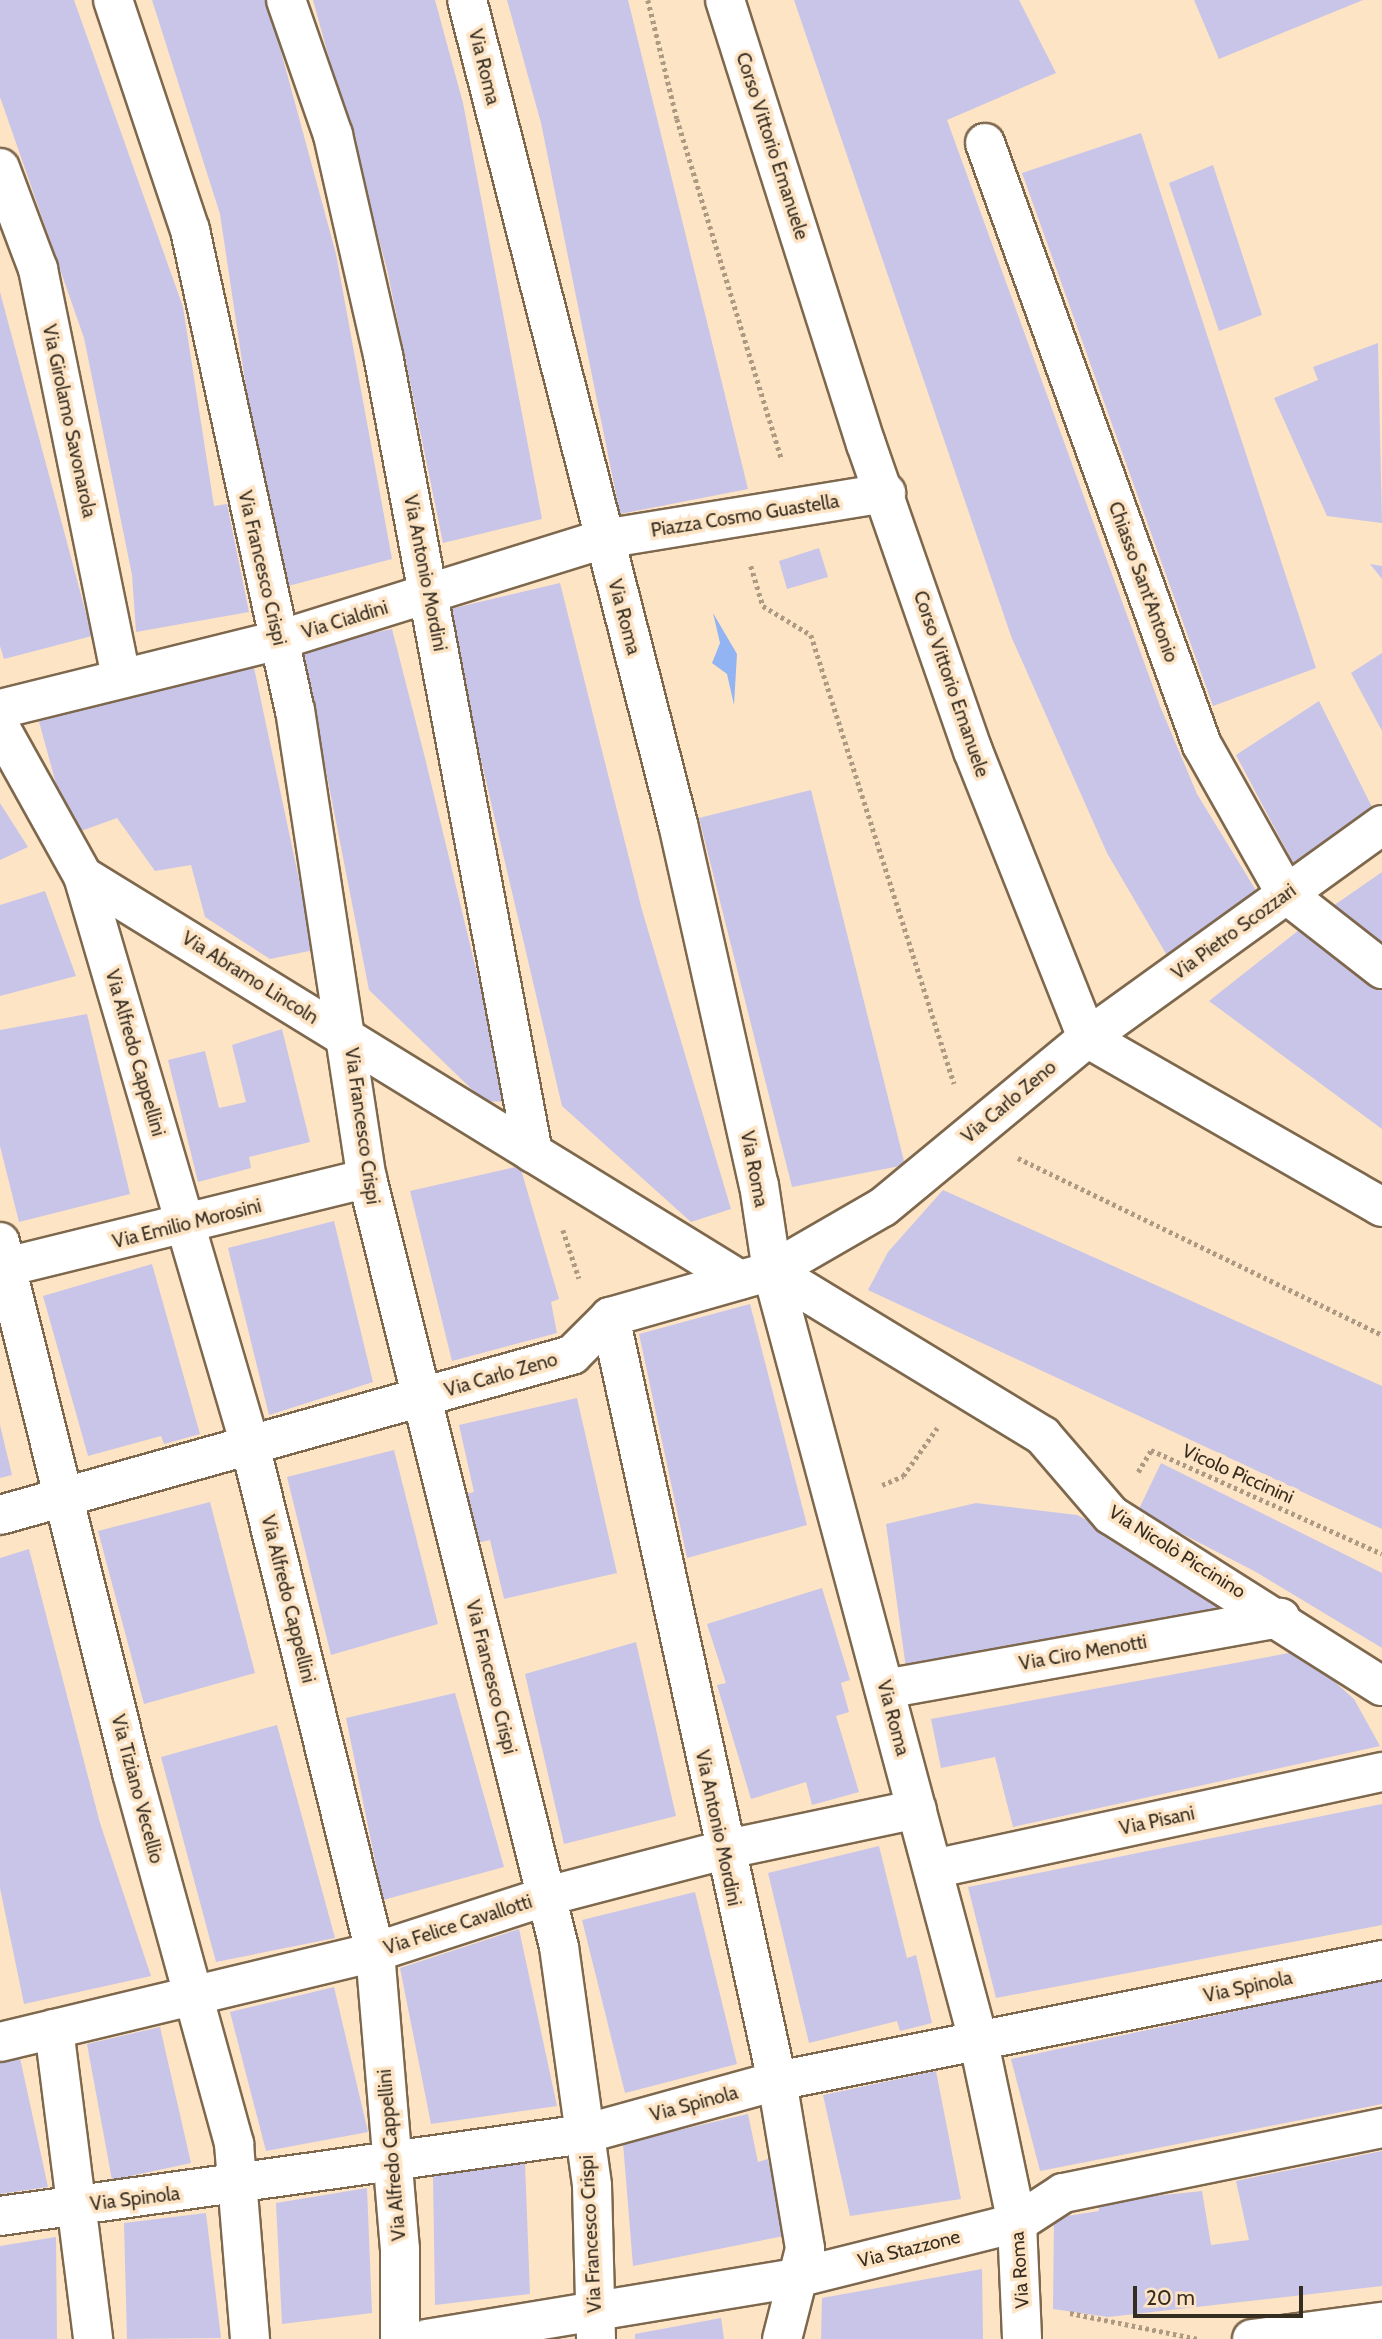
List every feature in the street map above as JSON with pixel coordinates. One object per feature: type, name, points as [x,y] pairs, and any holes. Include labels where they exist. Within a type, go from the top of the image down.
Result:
[{"type":"street","name":"Via Francesco Crispi","points":[[113,0],[190,230],[279,640],[349,1040],[367,1178],[547,1896],[584,2134],[596,2325]]},
{"type":"street","name":"Via Antonio Mordini","points":[[286,0],[333,135],[547,1161]]},
{"type":"street","name":"Via Roma","points":[[467,0],[678,824],[759,1185],[756,1276],[885,1689],[979,2043],[1017,2223],[1023,2321]]},
{"type":"street","name":"Corso Vittorio Emanuele","points":[[725,0],[972,751],[1087,1038]]},
{"type":"street","name":"Chiasso Sant'Antonio","points":[[985,143],[1202,745],[1286,894],[1382,969]]},
{"type":"street","name":"Via Girolamo Savonarola","points":[[0,168],[38,269],[121,678]]},
{"type":"street","name":"Piazza Cosmo Guastella","points":[[604,539],[886,493]]},
{"type":"street","name":"Via Cialdini","points":[[0,709],[279,640],[604,539]]},
{"type":"street","name":"Via Abramo Lincoln","points":[[0,727],[83,876],[547,1161],[756,1276]]},
{"type":"street","name":"Via Pietro Scozzari","points":[[1087,1038],[1382,825]]},
{"type":"street","name":"Via Alfredo Cappellini","points":[[83,876],[250,1445],[374,1952],[393,2160],[400,2339]]},
{"type":"street","name":"Via Carlo Zeno","points":[[0,1516],[572,1355],[603,1324],[756,1276],[883,1207],[1087,1038]]},
{"type":"street","points":[[1087,1038],[1382,1207]]},
{"type":"street","name":"Via Emilio Morosini","points":[[3,1254],[185,1227],[367,1178]]},
{"type":"street","name":"Via Tiziano Vecellio","points":[[3,1254],[63,1498],[234,2144],[250,2339]]},
{"type":"street","name":"Via Nicolò Piccinino","points":[[756,1276],[961,1385],[1043,1436],[1111,1515],[1281,1618],[1382,1686]]},
{"type":"street","name":"Via Antonio Mordini","points":[[603,1324],[776,2081],[805,2249],[782,2339]]},
{"type":"street","name":"Via Ciro Menotti","points":[[885,1689],[1281,1618]]},
{"type":"street","name":"Via Pisani","points":[[933,1869],[1382,1772]]},
{"type":"street","name":"Via Felice Cavallotti","points":[[0,2042],[194,1999],[374,1952],[547,1896],[723,1850],[917,1809]]},
{"type":"street","name":"Via Spinola","points":[[0,2216],[237,2186],[393,2160],[584,2134],[776,2081],[979,2043],[1382,1960]]},
{"type":"street","points":[[54,2029],[81,2205],[93,2339]]},
{"type":"street","name":"Via Stazzone","points":[[427,2339],[596,2325],[1017,2223],[1063,2193],[1382,2128]]},
{"type":"street","points":[[1252,2339],[1382,2322]]},
{"type":"path","points":[[648,0],[677,119],[799,507],[750,561],[763,606],[811,635],[970,1135],[1382,1335]]},
{"type":"path","points":[[547,1161],[548,1184],[603,1324]]},
{"type":"path","points":[[902,1476],[961,1385]]},
{"type":"path","name":"Vicolo Piccinini","points":[[1111,1515],[1151,1450],[1382,1554]]},
{"type":"path","points":[[1023,2321],[1199,2339]]},
{"type":"water","points":[[713,613],[737,654],[734,705],[727,674],[712,663],[720,643]]},
{"type":"building","points":[[0,0],[74,0],[183,307],[214,506],[227,504],[249,612],[136,632],[132,575],[84,338],[0,97]]},
{"type":"building","points":[[152,0],[267,0],[336,254],[392,559],[284,587],[254,441],[220,214]]},
{"type":"building","points":[[313,0],[435,0],[463,103],[542,519],[443,543],[387,269]]},
{"type":"building","points":[[507,0],[628,0],[748,489],[620,514],[541,123]]},
{"type":"building","points":[[794,0],[1019,0],[1056,73],[947,120],[1160,706],[1197,794],[1263,902],[1172,964],[1107,853],[1011,636]]},
{"type":"building","points":[[1194,0],[1363,0],[1219,59]]},
{"type":"building","points":[[1141,133],[1316,668],[1213,706],[1022,173]]},
{"type":"building","points":[[1213,165],[1262,315],[1219,331],[1169,183]]},
{"type":"building","points":[[0,292],[92,636],[4,659],[0,646]]},
{"type":"building","points":[[1378,343],[1382,523],[1327,516],[1274,398],[1318,380],[1313,367]]},
{"type":"building","points":[[819,548],[828,577],[787,589],[779,561]]},
{"type":"building","points":[[1370,564],[1382,566],[1382,579]]},
{"type":"building","points":[[560,583],[642,910],[731,1209],[691,1222],[562,1106],[446,610]]},
{"type":"building","points":[[392,629],[508,1102],[484,1101],[369,990],[302,648]]},
{"type":"building","points":[[1382,653],[1382,731],[1351,673]]},
{"type":"building","points":[[253,663],[314,950],[270,959],[205,917],[191,865],[155,871],[117,818],[70,835],[38,718]]},
{"type":"building","points":[[1319,701],[1377,817],[1298,872],[1236,755]]},
{"type":"building","points":[[811,790],[905,1165],[792,1187],[699,818]]},
{"type":"building","points":[[0,803],[28,847],[0,860]]},
{"type":"building","points":[[1382,872],[1382,942],[1333,906]]},
{"type":"building","points":[[45,891],[76,976],[0,996],[0,905]]},
{"type":"building","points":[[1299,930],[1382,987],[1382,1129],[1209,1001]]},
{"type":"building","points":[[87,1014],[130,1194],[19,1222],[0,1146],[0,1030]]},
{"type":"building","points":[[282,1029],[310,1142],[249,1157],[251,1168],[198,1182],[168,1060],[205,1051],[219,1108],[246,1102],[232,1045]]},
{"type":"building","points":[[520,1166],[559,1299],[551,1302],[557,1333],[452,1361],[410,1191]]},
{"type":"building","points":[[943,1190],[1382,1386],[1382,1529],[868,1290],[888,1252]]},
{"type":"building","points":[[334,1221],[373,1382],[269,1415],[228,1248]]},
{"type":"building","points":[[152,1264],[200,1434],[164,1444],[161,1436],[88,1456],[43,1296]]},
{"type":"building","points":[[750,1304],[807,1525],[687,1558],[639,1334]]},
{"type":"building","points":[[577,1398],[617,1573],[504,1599],[490,1540],[476,1543],[465,1494],[474,1492],[459,1425]]},
{"type":"building","points":[[0,1425],[12,1475],[0,1478]]},
{"type":"building","points":[[394,1450],[438,1624],[331,1655],[287,1477]]},
{"type":"building","points":[[1161,1463],[1382,1573],[1382,1648],[1256,1572],[1138,1511]]},
{"type":"building","points":[[210,1502],[255,1673],[144,1704],[98,1531]]},
{"type":"building","points":[[976,1503],[1077,1515],[1231,1593],[1227,1613],[906,1668],[886,1524]]},
{"type":"building","points":[[29,1549],[100,1823],[151,1976],[24,2004],[0,1888],[0,1558]]},
{"type":"building","points":[[822,1588],[850,1680],[841,1683],[849,1712],[836,1716],[859,1792],[812,1805],[806,1782],[751,1799],[717,1685],[726,1683],[707,1624]]},
{"type":"building","points":[[636,1642],[676,1816],[564,1844],[525,1674]]},
{"type":"building","points":[[1300,1651],[1354,1699],[1380,1746],[1013,1827],[995,1757],[941,1768],[931,1719]]},
{"type":"building","points":[[455,1693],[504,1867],[383,1900],[346,1718]]},
{"type":"building","points":[[277,1725],[335,1938],[216,1962],[161,1757]]},
{"type":"building","points":[[1382,1804],[1382,1925],[996,1998],[968,1887]]},
{"type":"building","points":[[879,1846],[907,1958],[916,1955],[932,2023],[900,2031],[897,2021],[809,2043],[768,1873]]},
{"type":"building","points":[[695,1892],[737,2064],[625,2093],[582,1920]]},
{"type":"building","points":[[519,1929],[557,2106],[431,2124],[400,1968]]},
{"type":"building","points":[[1382,1980],[1382,2104],[1040,2171],[1011,2059]]},
{"type":"building","points":[[334,1987],[368,2132],[266,2151],[230,2012]]},
{"type":"building","points":[[160,2027],[191,2163],[112,2180],[87,2044]]},
{"type":"building","points":[[20,2058],[48,2187],[0,2194],[0,2063]]},
{"type":"building","points":[[936,2071],[961,2199],[850,2216],[823,2095]]},
{"type":"building","points":[[748,2114],[758,2162],[768,2159],[784,2236],[633,2266],[623,2143]]},
{"type":"building","points":[[1382,2151],[1382,2286],[1108,2317],[1053,2309],[1054,2218],[1099,2211],[1099,2202],[1202,2191],[1211,2245],[1249,2240],[1236,2181]]},
{"type":"building","points":[[525,2163],[530,2294],[435,2305],[433,2175]]},
{"type":"building","points":[[367,2188],[372,2313],[282,2324],[276,2203]]},
{"type":"building","points":[[206,2213],[221,2338],[127,2339],[124,2223]]},
{"type":"building","points":[[56,2237],[57,2339],[0,2339],[0,2246]]},
{"type":"building","points":[[982,2269],[983,2339],[821,2339],[822,2298]]},
{"type":"building","points":[[721,2318],[724,2339],[635,2339],[635,2334]]}]
